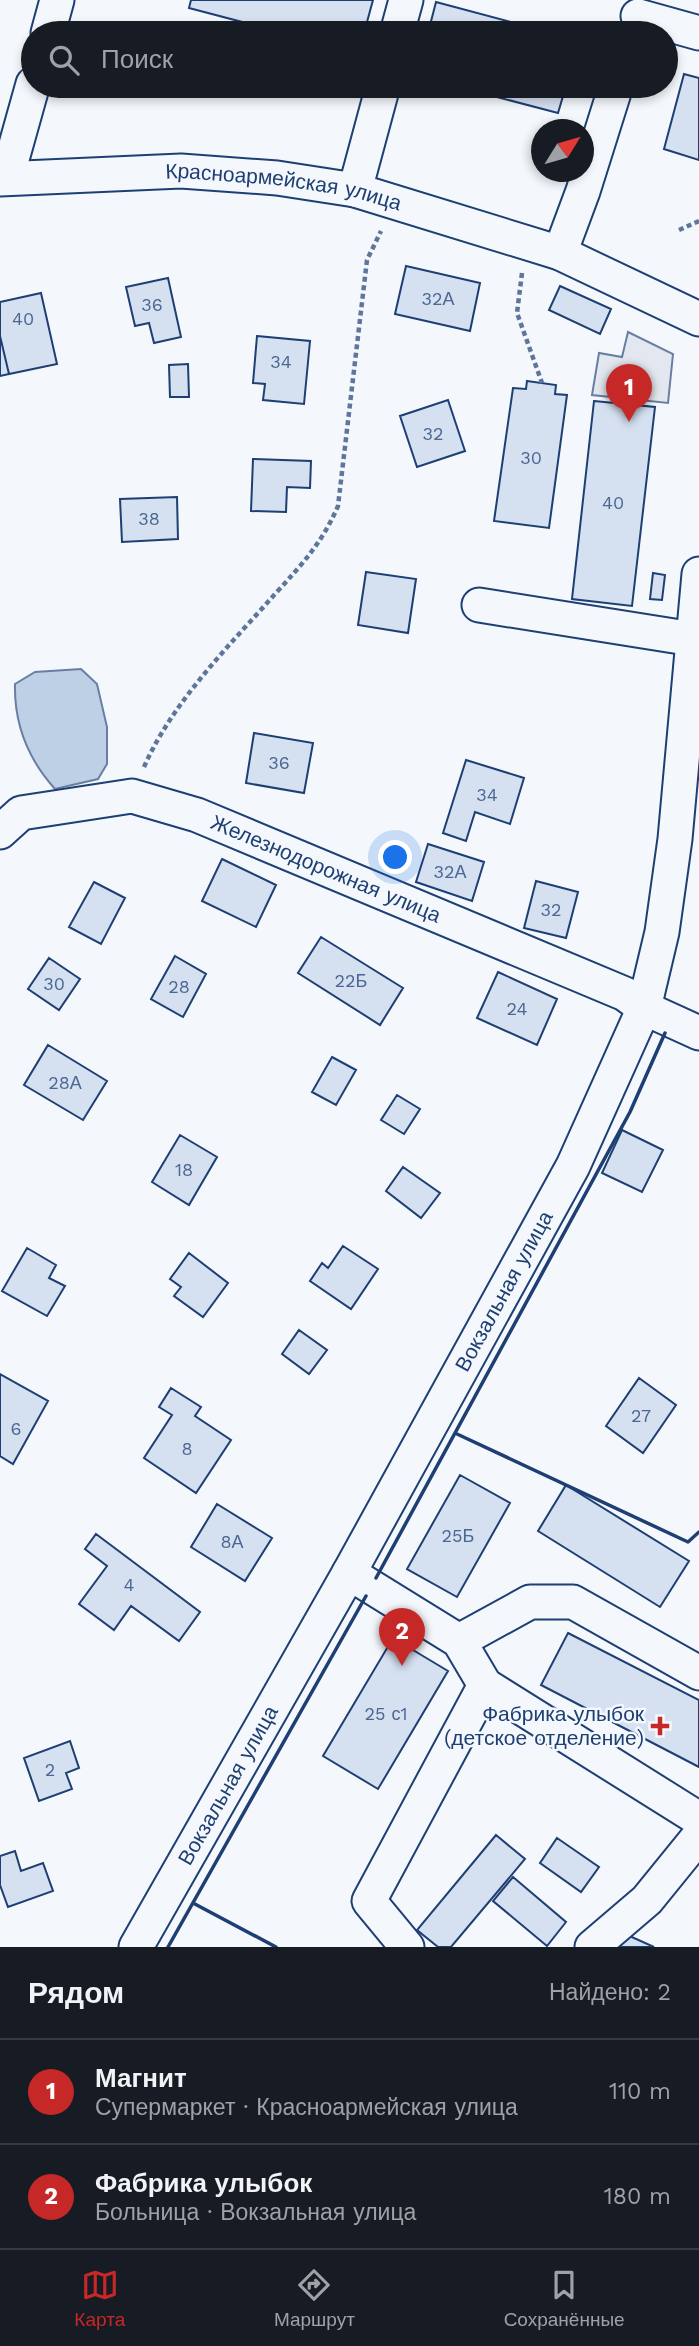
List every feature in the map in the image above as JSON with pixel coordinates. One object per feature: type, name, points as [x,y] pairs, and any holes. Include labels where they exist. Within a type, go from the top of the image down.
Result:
[{"type":"street","points":[[51,21],[57,0]]},
{"type":"street","points":[[400,21],[406,0]]},
{"type":"street","points":[[640,16],[657,21]]},
{"type":"street","points":[[678,27],[699,33]]},
{"type":"street","points":[[3,178],[29,98]]},
{"type":"street","points":[[355,190],[380,98]]},
{"type":"street","points":[[560,253],[612,98]]},
{"type":"street","name":"Красноармейская улица","points":[[3,178],[181,171],[276,178],[355,190],[560,253],[699,319]]},
{"type":"street","name":"Вокзальная улица","points":[[136,1947],[349,1573],[573,1166],[644,1008],[666,905],[699,574]]},
{"type":"street","points":[[479,605],[693,639]]},
{"type":"street","name":"Железнодорожная улица","points":[[0,832],[21,813],[86,800],[132,796],[197,816],[625,994],[644,1008],[699,1033]]},
{"type":"street","points":[[349,1573],[459,1641],[485,1685],[699,1819]]},
{"type":"street","points":[[459,1641],[530,1602],[573,1602],[699,1672]]},
{"type":"street","points":[[407,1947],[369,1901],[485,1685]]},
{"type":"street","points":[[592,1947],[647,1900],[699,1836]]},
{"type":"path","points":[[132,796],[154,745],[199,680],[324,538],[338,506],[367,260],[390,211],[401,203]]},
{"type":"path","points":[[679,230],[699,221]]},
{"type":"path","points":[[523,266],[517,313],[542,383]]},
{"type":"shaded area","points":[[628,332],[673,354],[668,403],[592,395],[599,353],[622,357]]},
{"type":"water","points":[[81,669],[97,684],[107,727],[107,764],[98,779],[55,789],[37,766],[24,740],[17,713],[15,684],[35,672]]},
{"type":"building","points":[[191,0],[373,0],[367,21],[238,21],[189,8]]},
{"type":"building","points":[[436,2],[507,21],[431,21]]},
{"type":"building","points":[[684,74],[699,78],[699,160],[664,149]]},
{"type":"building","points":[[501,98],[562,98],[558,113]]},
{"type":"building","points":[[406,266],[480,283],[470,331],[395,314]]},
{"type":"building","points":[[168,278],[181,337],[154,343],[149,323],[135,326],[126,287]]},
{"type":"building","points":[[560,286],[611,309],[600,334],[549,310]]},
{"type":"building","points":[[41,293],[57,364],[9,374],[0,336],[0,302]]},
{"type":"building","points":[[0,336],[9,374],[0,376]]},
{"type":"building","points":[[257,336],[310,341],[304,404],[263,400],[265,384],[253,383]]},
{"type":"building","points":[[188,364],[189,397],[170,397],[169,365]]},
{"type":"building","points":[[527,381],[556,385],[555,394],[567,395],[549,528],[494,521],[513,388],[526,389]]},
{"type":"building","points":[[448,400],[465,451],[417,467],[400,416]]},
{"type":"building","points":[[594,401],[655,407],[632,606],[572,599]]},
{"type":"building","points":[[253,459],[311,461],[310,488],[287,487],[286,512],[251,511]]},
{"type":"building","points":[[177,497],[178,539],[122,542],[120,499]]},
{"type":"building","points":[[366,572],[416,579],[408,633],[358,625]]},
{"type":"building","points":[[653,573],[665,575],[662,600],[650,599]]},
{"type":"building","points":[[254,733],[313,743],[304,793],[246,783]]},
{"type":"building","points":[[466,760],[524,778],[510,824],[475,812],[466,841],[443,833]]},
{"type":"building","points":[[428,844],[484,862],[472,901],[416,882]]},
{"type":"building","points":[[222,859],[276,885],[256,927],[202,901]]},
{"type":"building","points":[[536,881],[578,892],[566,938],[524,928]]},
{"type":"building","points":[[94,882],[125,898],[101,944],[69,927]]},
{"type":"building","points":[[321,937],[403,988],[380,1025],[298,973]]},
{"type":"building","points":[[175,956],[206,974],[183,1017],[151,999]]},
{"type":"building","points":[[49,958],[80,979],[59,1010],[28,989]]},
{"type":"building","points":[[498,972],[557,999],[537,1045],[477,1018]]},
{"type":"building","points":[[48,1045],[107,1081],[83,1120],[24,1085]]},
{"type":"building","points":[[332,1057],[356,1070],[336,1105],[312,1092]]},
{"type":"building","points":[[397,1095],[420,1109],[404,1134],[381,1120]]},
{"type":"building","points":[[622,1130],[663,1150],[642,1192],[602,1173]]},
{"type":"building","points":[[180,1135],[217,1157],[189,1205],[152,1182]]},
{"type":"building","points":[[403,1167],[440,1193],[421,1218],[386,1191]]},
{"type":"building","points":[[343,1246],[378,1269],[351,1309],[310,1281],[322,1263],[328,1268]]},
{"type":"building","points":[[27,1248],[56,1265],[49,1278],[65,1286],[47,1316],[2,1291]]},
{"type":"building","points":[[189,1253],[228,1283],[203,1317],[174,1296],[181,1287],[170,1279]]},
{"type":"building","points":[[299,1330],[327,1350],[309,1374],[282,1354]]},
{"type":"building","points":[[0,1374],[48,1401],[13,1464],[0,1456]]},
{"type":"building","points":[[639,1378],[676,1405],[643,1453],[606,1426]]},
{"type":"building","points":[[171,1388],[201,1407],[195,1416],[231,1440],[196,1493],[144,1458],[172,1415],[159,1407]]},
{"type":"building","points":[[460,1475],[510,1503],[457,1597],[407,1569]]},
{"type":"building","points":[[566,1485],[689,1561],[660,1607],[538,1531]]},
{"type":"building","points":[[217,1504],[272,1538],[245,1581],[191,1547]]},
{"type":"building","points":[[96,1534],[200,1612],[179,1641],[131,1606],[114,1630],[79,1604],[107,1566],[85,1549]]},
{"type":"building","points":[[568,1633],[699,1700],[699,1767],[541,1685]]},
{"type":"building","points":[[393,1638],[448,1671],[378,1789],[323,1756]]},
{"type":"building","points":[[70,1741],[79,1768],[66,1773],[72,1789],[39,1801],[24,1758]]},
{"type":"building","points":[[496,1835],[525,1859],[451,1947],[438,1947],[417,1930]]},
{"type":"building","points":[[557,1838],[599,1867],[581,1892],[540,1863]]},
{"type":"building","points":[[15,1851],[21,1871],[43,1863],[53,1891],[8,1907],[0,1885],[0,1856]]},
{"type":"building","points":[[513,1877],[566,1922],[547,1946],[493,1901]]},
{"type":"building","points":[[625,1934],[654,1947],[620,1947]]},
{"type":"wall","points":[[376,1578],[630,1112],[665,1033]]},
{"type":"wall","points":[[457,1434],[688,1542],[699,1532]]},
{"type":"wall","points":[[168,1947],[366,1596]]},
{"type":"wall","points":[[193,1903],[276,1947]]},
{"type":"place","name":"Магнит","points":[[629,422]]},
{"type":"place","name":"Фабрика улыбок","points":[[402,1666]]},
{"type":"place","name":"Фабрика улыбок (детское отделение)","points":[[660,1726]]}]
